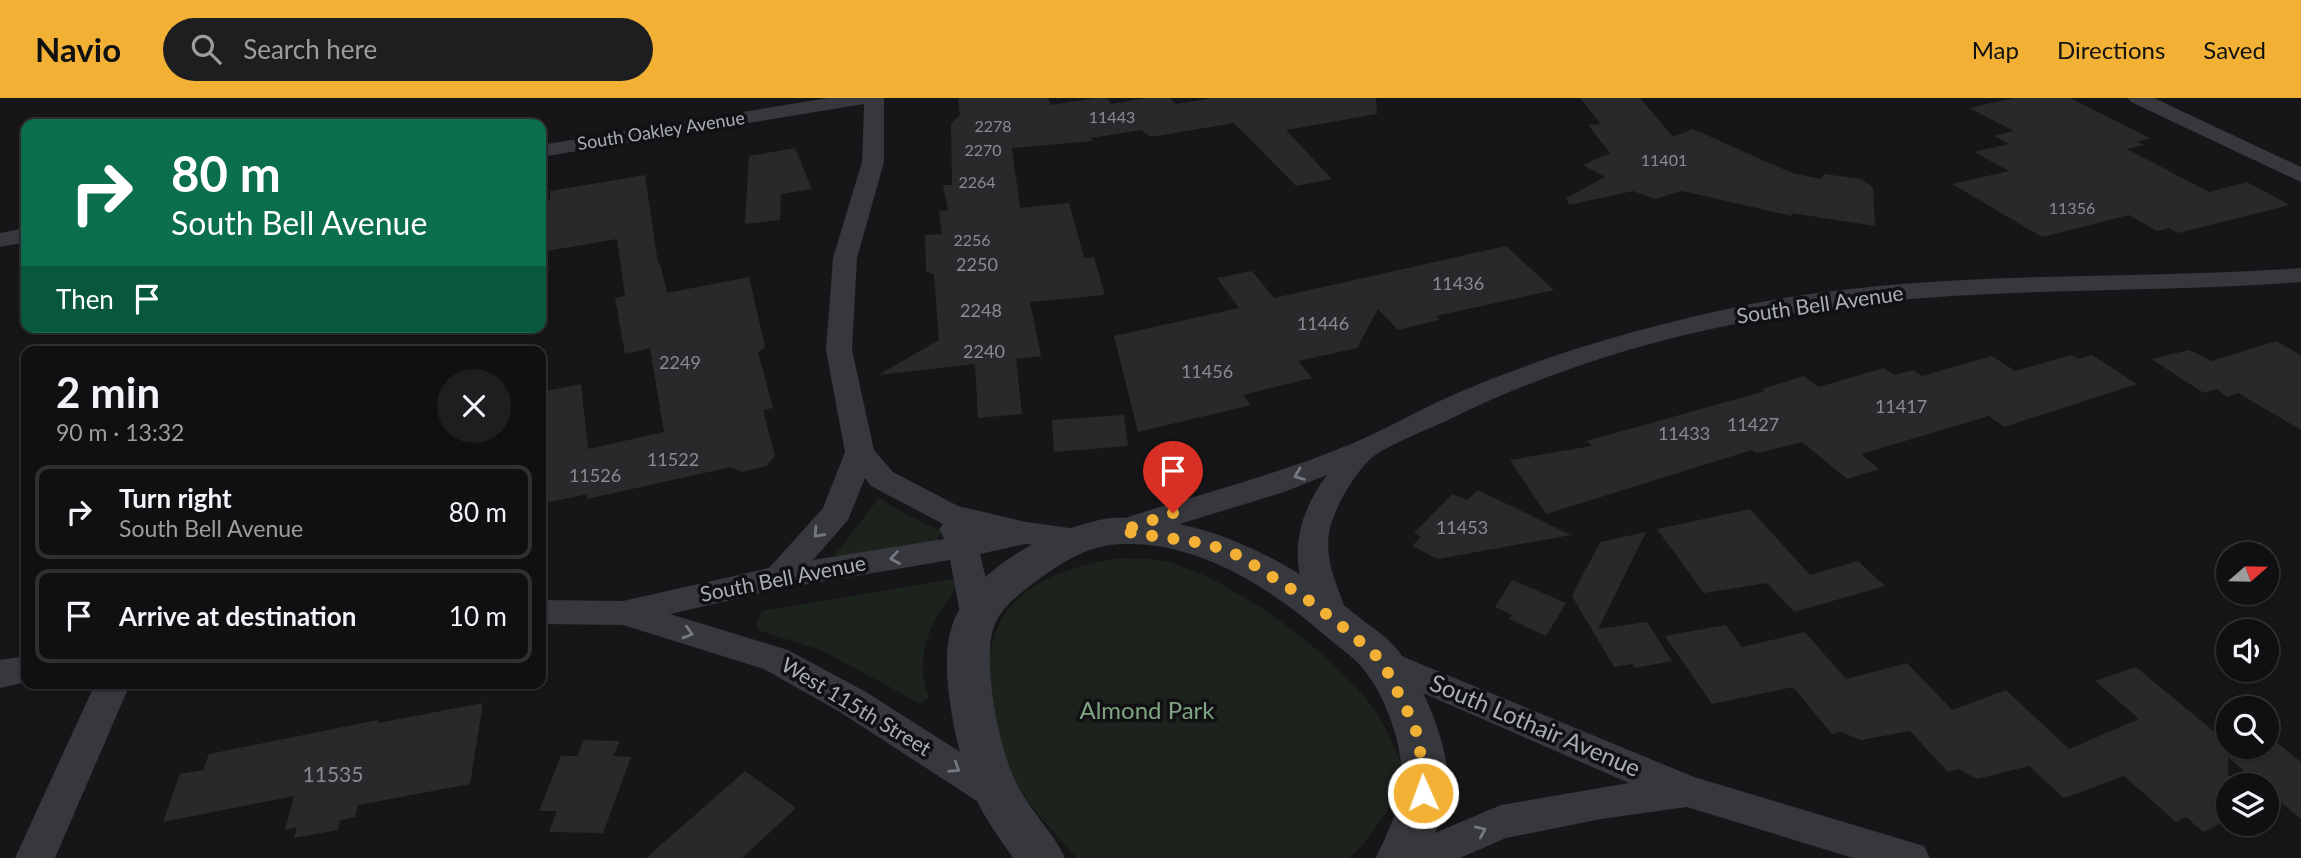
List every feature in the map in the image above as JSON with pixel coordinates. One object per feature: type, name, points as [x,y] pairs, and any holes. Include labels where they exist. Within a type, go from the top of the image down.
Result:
[{"type":"street","name":"South Oakley Avenue","points":[[546,150],[865,98]]},
{"type":"street","points":[[874,98],[873,162],[845,258],[839,350],[860,452],[882,479],[914,499],[949,515],[963,547],[977,612],[967,672],[973,710],[999,796],[1041,858]]},
{"type":"street","points":[[2138,98],[2301,175]]},
{"type":"street","points":[[0,240],[21,236]]},
{"type":"street","name":"South Bell Avenue","points":[[949,515],[1026,533],[1101,535],[1273,485],[1363,450],[1470,398],[1557,363],[1651,334],[1749,312],[1871,295],[1964,289],[2208,282],[2301,275]]},
{"type":"street","name":"South Bell Avenue","points":[[1331,616],[1314,564],[1313,528],[1318,510],[1330,491],[1363,450]]},
{"type":"street","points":[[779,577],[837,513],[860,452]]},
{"type":"street","name":"South Bell Avenue","points":[[546,612],[623,613],[779,577],[963,547],[1026,533]]},
{"type":"street","points":[[977,612],[1010,580],[1039,558],[1101,535],[1208,544],[1240,556],[1331,616],[1382,661],[1415,726],[1425,777],[1421,810],[1400,858]]},
{"type":"street","name":"West 115th Street","points":[[623,613],[776,659],[853,702],[999,796]]},
{"type":"street","name":"South Lothair Avenue","points":[[1382,661],[1687,791],[1910,858]]},
{"type":"street","points":[[0,674],[21,670]]},
{"type":"street","points":[[35,858],[111,689]]},
{"type":"street","name":"South Lothair Avenue","points":[[1418,858],[1501,822],[1601,803],[1687,791]]},
{"type":"green space","points":[[879,498],[940,531],[937,543],[849,558],[834,556]]},
{"type":"green space","name":"Almond Park","points":[[1124,558],[1155,559],[1172,563],[1198,573],[1255,604],[1283,623],[1335,666],[1374,709],[1403,767],[1393,803],[1364,843],[1349,858],[1077,858],[1034,809],[1013,774],[994,716],[989,680],[991,649],[1000,623],[1014,602],[1035,586],[1060,573]]},
{"type":"green space","points":[[951,579],[957,582],[956,587],[937,616],[926,645],[923,677],[929,697],[921,704],[823,651],[758,630],[757,621],[762,611]]},
{"type":"building","points":[[958,98],[1048,98],[1051,105],[1095,98],[1107,98],[1111,104],[1146,98],[1170,98],[1176,104],[1212,98],[1376,98],[1377,114],[1286,130],[1332,179],[1296,186],[1234,123],[1151,137],[1141,130],[1091,138],[1092,141],[1012,148],[1020,208],[1069,203],[1084,258],[1094,257],[1105,295],[1030,302],[1041,356],[1016,359],[1022,414],[978,418],[975,364],[878,375],[939,340],[934,275],[926,271],[925,235],[942,234],[939,211],[948,210],[943,185],[952,185],[951,123],[960,115]]},
{"type":"building","points":[[1580,98],[1640,98],[1673,137],[1693,129],[1792,173],[1821,179],[1824,174],[1861,179],[1873,187],[1875,226],[1791,213],[1792,216],[1682,191],[1655,199],[1633,191],[1569,205],[1566,198],[1605,177],[1583,165],[1610,153],[1588,125],[1601,124]]},
{"type":"building","points":[[2013,98],[2070,98],[2150,138],[2137,142],[2144,145],[2127,149],[2209,192],[2247,182],[2290,205],[2178,233],[2169,228],[2157,231],[2129,215],[2042,237],[1952,184],[2009,171],[1974,152],[2009,144],[1994,136],[2014,131],[1969,108]]},
{"type":"building","points":[[795,148],[812,189],[781,194],[780,220],[745,224],[749,156]]},
{"type":"building","points":[[645,175],[658,263],[667,293],[749,277],[765,347],[758,352],[773,408],[763,410],[775,456],[766,466],[742,472],[731,467],[587,499],[587,494],[546,503],[546,391],[581,384],[588,449],[664,432],[650,348],[625,354],[615,298],[625,296],[617,239],[546,251],[546,199],[550,199],[550,191]]},
{"type":"building","points":[[1506,246],[1554,290],[1436,316],[1439,320],[1398,330],[1378,309],[1357,348],[1298,361],[1312,378],[1243,395],[1251,405],[1138,432],[1114,336],[1239,308],[1217,278],[1252,271],[1274,298]]},
{"type":"building","points":[[2276,341],[2301,355],[2301,430],[2238,393],[2228,397],[2216,389],[2204,393],[2151,359],[2189,350],[2212,361]]},
{"type":"building","points":[[2071,355],[2078,359],[2092,355],[2137,384],[2004,427],[1989,416],[1861,454],[1879,469],[1847,479],[1802,442],[1757,453],[1752,450],[1546,514],[1510,460],[1592,446],[1587,441],[1765,391],[1762,389],[1804,376],[1818,387],[1884,368],[1894,375],[1914,370],[1922,376],[1992,356],[2015,371]]},
{"type":"building","points":[[1124,415],[1128,446],[1054,452],[1052,420]]},
{"type":"building","points":[[1478,490],[1571,535],[1438,559],[1412,546],[1421,537],[1414,533],[1452,494],[1467,500]]},
{"type":"building","points":[[1750,509],[1810,575],[1858,561],[1885,586],[1794,612],[1767,583],[1704,593],[1657,529]]},
{"type":"building","points":[[1646,532],[1598,629],[1647,622],[1672,661],[1635,668],[1632,664],[1614,667],[1572,596],[1600,542]]},
{"type":"building","points":[[1512,580],[1566,603],[1546,636],[1509,619],[1512,615],[1495,607]]},
{"type":"building","points":[[1726,625],[1742,647],[1805,632],[1846,679],[1907,663],[1952,710],[2006,690],[2069,749],[2139,719],[2095,681],[2136,667],[2216,733],[2216,759],[2228,759],[2228,773],[2216,773],[2216,826],[2203,832],[2186,817],[2176,822],[2124,776],[2064,798],[2029,766],[1977,779],[1958,769],[1948,772],[1910,731],[1861,740],[1841,732],[1832,734],[1793,687],[1712,704],[1665,636]]},
{"type":"building","points":[[483,703],[470,784],[358,805],[355,817],[340,820],[338,830],[294,838],[297,827],[285,830],[294,796],[163,822],[180,774],[203,770],[209,754],[378,720],[378,723]]},
{"type":"building","points":[[584,740],[620,741],[613,756],[631,757],[603,833],[549,832],[557,811],[539,811],[561,756],[577,756]]},
{"type":"building","points":[[2279,744],[2301,762],[2301,819],[2279,801],[2279,773],[2247,773],[2230,759],[2279,759]]},
{"type":"building","points":[[745,771],[796,808],[742,858],[646,858]]},
{"type":"route","points":[[1173,513],[1121,531],[1208,544],[1240,556],[1331,616],[1382,661],[1415,726],[1425,777],[1423,793]]}]
